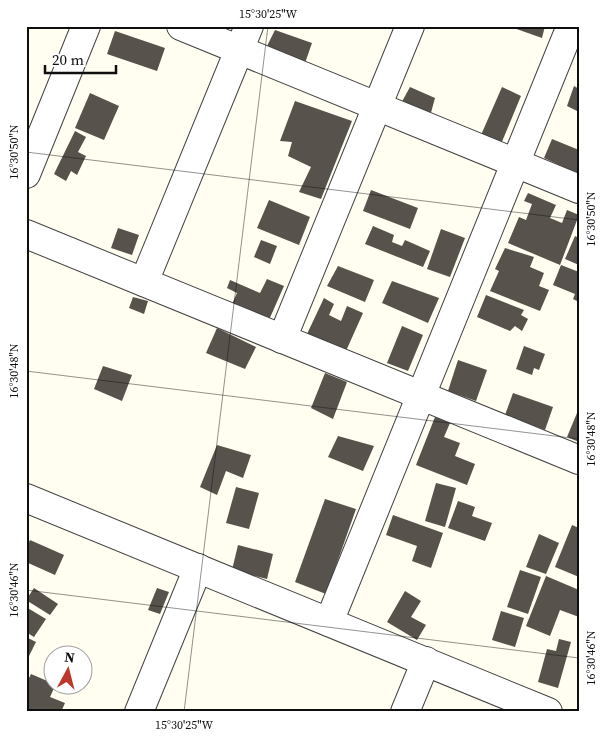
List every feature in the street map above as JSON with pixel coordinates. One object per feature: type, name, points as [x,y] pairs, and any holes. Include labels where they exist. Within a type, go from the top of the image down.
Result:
[{"type":"street","points":[[26,174],[86,26]]},
{"type":"street","points":[[181,26],[244,38],[377,106],[579,189]]},
{"type":"street","points":[[282,338],[410,26]]},
{"type":"street","points":[[329,622],[571,26]]},
{"type":"street","points":[[144,282],[244,38]]},
{"type":"street","points":[[26,234],[579,460]]},
{"type":"street","points":[[26,498],[548,712]]},
{"type":"street","points":[[139,712],[198,568]]},
{"type":"street","points":[[405,712],[426,661]]},
{"type":"building","points":[[508,26],[545,26],[542,38]]},
{"type":"building","points":[[275,30],[312,43],[304,66],[263,54]]},
{"type":"building","points":[[115,31],[165,48],[157,71],[107,54]]},
{"type":"building","points":[[574,86],[579,89],[579,112],[567,106]]},
{"type":"building","points":[[410,87],[435,98],[429,120],[399,107]]},
{"type":"building","points":[[502,87],[521,96],[501,144],[481,135]]},
{"type":"building","points":[[90,93],[119,106],[104,140],[75,128]]},
{"type":"building","points":[[295,101],[352,121],[321,199],[299,192],[311,167],[288,156],[292,142],[280,141]]},
{"type":"building","points":[[75,131],[86,137],[78,152],[86,156],[77,175],[71,171],[66,181],[54,174]]},
{"type":"building","points":[[552,139],[579,150],[579,174],[544,158]]},
{"type":"building","points":[[371,190],[418,208],[410,229],[363,211]]},
{"type":"building","points":[[528,193],[556,205],[550,218],[562,223],[567,210],[579,215],[560,265],[508,243],[519,217],[526,220],[532,204],[524,201]]},
{"type":"building","points":[[269,200],[310,217],[299,245],[257,228]]},
{"type":"building","points":[[373,226],[394,235],[392,242],[402,246],[405,240],[430,251],[423,267],[365,244]]},
{"type":"building","points":[[118,228],[139,235],[132,255],[111,248]]},
{"type":"building","points":[[441,229],[465,238],[450,277],[427,269]]},
{"type":"building","points":[[575,236],[579,238],[579,265],[565,259]]},
{"type":"building","points":[[261,240],[277,246],[270,264],[254,257]]},
{"type":"building","points":[[505,248],[534,257],[530,267],[544,273],[539,286],[549,290],[540,311],[490,291],[499,271],[495,269]]},
{"type":"building","points":[[561,265],[579,272],[579,302],[573,299],[575,294],[553,285]]},
{"type":"building","points":[[338,266],[374,280],[365,302],[327,286]]},
{"type":"building","points":[[267,279],[284,286],[269,320],[232,304],[237,293],[227,288],[230,280],[260,293]]},
{"type":"building","points":[[392,281],[439,298],[428,323],[382,303]]},
{"type":"building","points":[[486,295],[524,310],[521,315],[528,319],[522,331],[515,326],[510,331],[477,317]]},
{"type":"building","points":[[133,297],[148,301],[144,314],[129,308]]},
{"type":"building","points":[[324,298],[334,304],[329,315],[341,321],[347,306],[363,313],[346,351],[307,334]]},
{"type":"building","points":[[402,326],[423,335],[408,371],[387,363]]},
{"type":"building","points":[[217,328],[256,347],[245,369],[206,353]]},
{"type":"building","points":[[524,346],[545,354],[539,370],[534,368],[532,375],[516,369]]},
{"type":"building","points":[[458,360],[487,370],[476,401],[448,391]]},
{"type":"building","points":[[103,366],[132,375],[122,401],[94,389]]},
{"type":"building","points":[[325,373],[347,382],[333,419],[311,408]]},
{"type":"building","points":[[513,393],[553,407],[545,430],[505,415]]},
{"type":"building","points":[[577,413],[579,414],[579,442],[567,437]]},
{"type":"building","points":[[435,417],[450,423],[444,437],[460,443],[455,456],[475,464],[467,485],[416,465]]},
{"type":"building","points":[[338,436],[374,446],[363,471],[328,457]]},
{"type":"building","points":[[217,445],[251,455],[243,478],[226,471],[217,495],[200,487]]},
{"type":"building","points":[[436,483],[456,488],[445,527],[425,521]]},
{"type":"building","points":[[236,487],[259,493],[249,529],[226,523]]},
{"type":"building","points":[[325,499],[356,509],[326,594],[295,582]]},
{"type":"building","points":[[458,501],[475,507],[472,516],[492,523],[485,541],[448,528]]},
{"type":"building","points":[[393,515],[443,533],[431,568],[412,561],[417,546],[386,535]]},
{"type":"building","points":[[572,525],[579,528],[579,577],[555,567]]},
{"type":"building","points":[[539,534],[559,543],[546,574],[526,567]]},
{"type":"building","points":[[30,540],[64,555],[55,575],[26,562],[26,548]]},
{"type":"building","points":[[238,545],[273,554],[267,579],[232,570]]},
{"type":"building","points":[[520,570],[541,577],[528,614],[507,607]]},
{"type":"building","points":[[546,576],[579,590],[579,617],[560,610],[550,636],[526,626]]},
{"type":"building","points":[[34,588],[58,604],[50,615],[26,600]]},
{"type":"building","points":[[157,588],[169,592],[160,614],[148,610]]},
{"type":"building","points":[[405,591],[421,601],[411,617],[426,625],[417,640],[387,622]]},
{"type":"building","points":[[26,607],[46,619],[34,637],[26,632]]},
{"type":"building","points":[[501,611],[524,618],[515,647],[492,640]]},
{"type":"building","points":[[26,637],[36,642],[26,662]]},
{"type":"building","points":[[559,639],[571,642],[558,688],[538,682],[547,649],[556,651]]},
{"type":"building","points":[[31,674],[42,679],[42,696],[50,696],[65,703],[61,712],[26,712],[26,684]]}]
